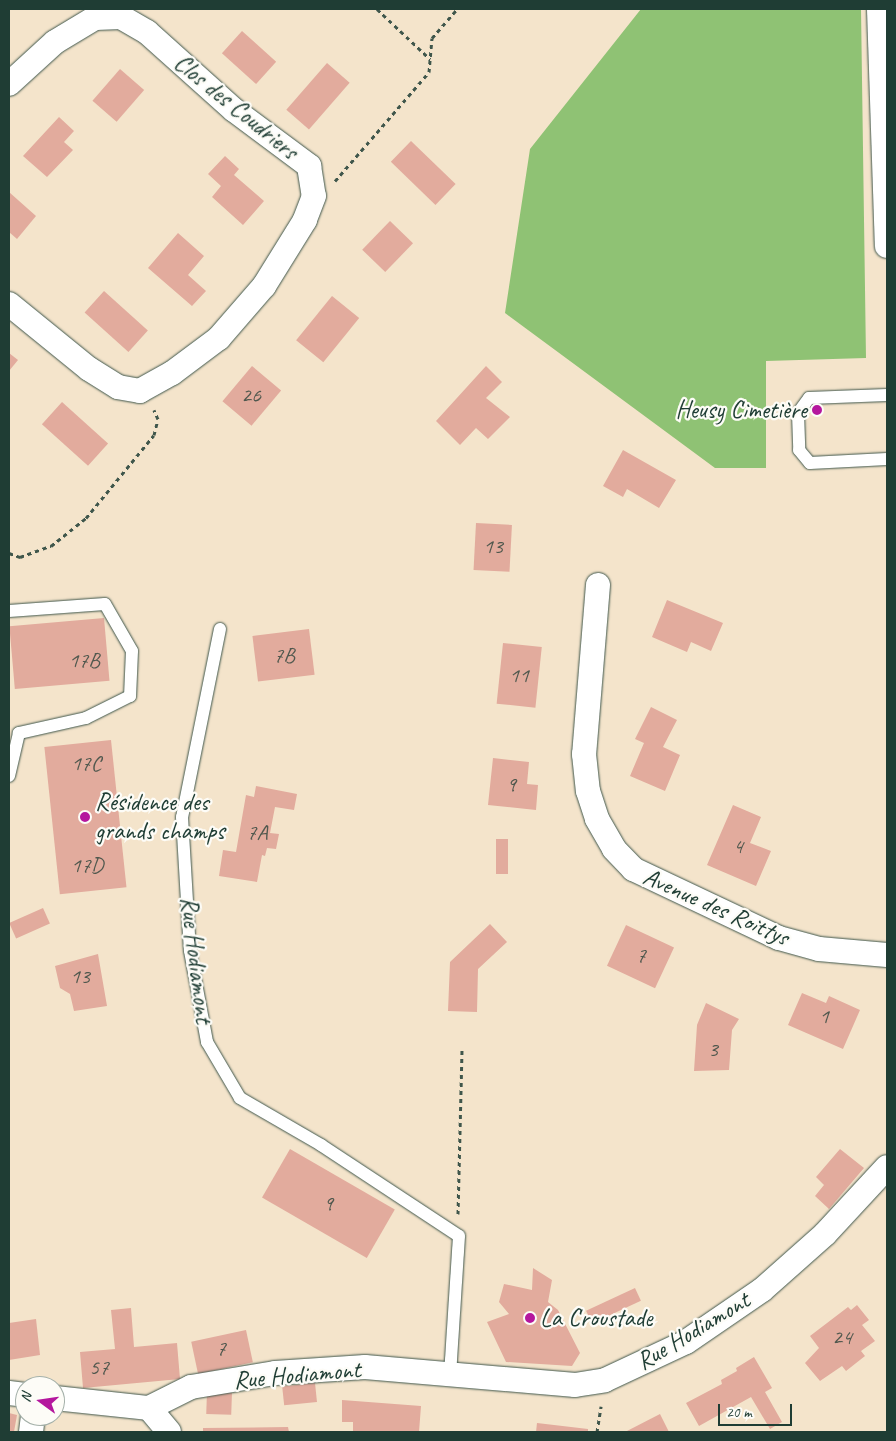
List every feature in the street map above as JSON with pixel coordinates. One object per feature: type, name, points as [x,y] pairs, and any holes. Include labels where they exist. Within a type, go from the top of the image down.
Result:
[{"type":"street","points":[[879,9],[887,246]]},
{"type":"street","name":"Clos des Coudriers","points":[[9,84],[54,42],[105,13],[121,17],[147,32],[234,110],[309,166],[314,196]]},
{"type":"street","points":[[9,304],[89,369],[118,387],[140,391],[172,373],[219,338],[264,286],[305,220],[314,196]]},
{"type":"street","name":"Avenue des Roittys","points":[[598,585],[584,754],[588,791],[597,819],[614,849],[633,869],[779,938],[819,949],[887,955]]},
{"type":"street","name":"Rue Hodiamont","points":[[149,1408],[191,1387],[275,1372],[365,1366],[575,1385],[606,1380],[686,1342],[762,1290],[825,1234],[887,1167]]},
{"type":"street","points":[[65,1399],[149,1408],[169,1432]]},
{"type":"lane","points":[[887,395],[809,398],[798,413],[799,450],[810,463],[887,459]]},
{"type":"lane","points":[[9,611],[105,604],[132,651],[130,696],[86,718],[19,733],[9,776]]},
{"type":"lane","name":"Rue Hodiamont","points":[[220,629],[182,817],[190,952],[207,1042],[240,1098],[321,1145],[459,1236]]},
{"type":"lane","points":[[450,1375],[459,1236]]},
{"type":"path","points":[[377,9],[430,59]]},
{"type":"path","points":[[314,196],[335,182],[429,72],[432,38],[457,9]]},
{"type":"path","points":[[9,553],[20,557],[51,546],[86,518],[154,435],[158,419],[145,389]]},
{"type":"path","points":[[459,1236],[462,1050]]},
{"type":"green space","points":[[641,9],[861,9],[866,358],[766,361],[766,468],[715,468],[505,313],[530,149]]},
{"type":"building","points":[[242,31],[276,62],[256,84],[222,53]]},
{"type":"building","points":[[327,63],[350,83],[309,129],[286,110]]},
{"type":"building","points":[[120,69],[144,90],[117,122],[92,101]]},
{"type":"building","points":[[59,117],[74,131],[64,142],[73,150],[47,177],[23,156]]},
{"type":"building","points":[[411,141],[456,184],[435,205],[391,162]]},
{"type":"building","points":[[225,156],[239,169],[234,175],[264,201],[243,225],[212,197],[221,186],[208,174]]},
{"type":"building","points":[[9,192],[36,216],[17,239],[9,232]]},
{"type":"building","points":[[390,221],[413,243],[385,272],[362,250]]},
{"type":"building","points":[[178,233],[204,256],[188,275],[206,291],[192,306],[148,268]]},
{"type":"building","points":[[104,291],[148,330],[128,352],[85,313]]},
{"type":"building","points":[[332,296],[359,318],[323,362],[296,340]]},
{"type":"building","points":[[9,353],[18,360],[9,371]]},
{"type":"building","points":[[252,366],[281,390],[252,426],[222,401]]},
{"type":"building","points":[[486,366],[502,382],[486,398],[510,417],[488,439],[476,428],[460,445],[436,421]]},
{"type":"building","points":[[62,402],[108,443],[88,466],[42,424]]},
{"type":"building","points":[[623,450],[676,480],[659,508],[627,489],[623,497],[603,486]]},
{"type":"building","points":[[476,523],[512,525],[509,572],[474,570]]},
{"type":"building","points":[[667,600],[723,623],[711,651],[691,642],[687,652],[652,637]]},
{"type":"building","points":[[104,618],[109,681],[15,689],[9,626]]},
{"type":"building","points":[[309,629],[315,675],[258,682],[252,636]]},
{"type":"building","points":[[503,643],[542,647],[535,708],[497,704]]},
{"type":"building","points":[[651,707],[677,720],[663,747],[680,755],[665,791],[630,776],[644,743],[635,739]]},
{"type":"building","name":"Résidence des grands champs","points":[[111,740],[126,887],[60,894],[44,747]]},
{"type":"building","points":[[493,758],[529,762],[527,784],[538,785],[536,810],[488,805]]},
{"type":"building","points":[[256,786],[297,794],[294,810],[275,807],[270,833],[279,834],[276,849],[267,848],[265,856],[262,855],[257,882],[219,876],[223,850],[236,852],[246,795],[254,797]]},
{"type":"building","points":[[733,805],[761,817],[750,843],[771,851],[756,886],[707,865]]},
{"type":"building","points":[[496,839],[508,839],[508,874],[496,874]]},
{"type":"building","points":[[43,908],[50,924],[16,939],[9,923]]},
{"type":"building","points":[[490,924],[507,942],[478,969],[477,1012],[448,1011],[450,962]]},
{"type":"building","points":[[626,925],[674,947],[655,988],[607,966]]},
{"type":"building","points":[[98,954],[107,1006],[74,1011],[70,994],[60,988],[55,966]]},
{"type":"building","points":[[802,993],[826,1003],[829,996],[860,1010],[843,1049],[788,1025]]},
{"type":"building","points":[[706,1003],[739,1019],[732,1030],[729,1070],[694,1071],[697,1025]]},
{"type":"building","points":[[290,1149],[395,1210],[367,1258],[262,1197]]},
{"type":"building","points":[[840,1149],[864,1168],[829,1209],[815,1196],[824,1185],[816,1177]]},
{"type":"building","name":"La Croustade","points":[[533,1268],[552,1280],[548,1302],[558,1310],[580,1353],[572,1366],[506,1362],[487,1322],[509,1314],[499,1302],[504,1284],[532,1290]]},
{"type":"building","points":[[635,1288],[641,1301],[592,1324],[586,1311]]},
{"type":"building","points":[[857,1305],[869,1320],[862,1325],[875,1341],[861,1351],[865,1356],[846,1371],[842,1366],[820,1381],[805,1363],[819,1348],[810,1336],[848,1307],[851,1310]]},
{"type":"building","points":[[131,1308],[134,1347],[177,1343],[180,1379],[83,1388],[80,1352],[115,1349],[111,1310]]},
{"type":"building","points":[[36,1319],[40,1355],[9,1360],[9,1323]]},
{"type":"building","points":[[246,1330],[253,1362],[198,1374],[191,1342]]},
{"type":"building","points":[[754,1357],[772,1388],[765,1392],[782,1422],[770,1429],[751,1397],[699,1426],[686,1403],[722,1384],[721,1380],[737,1371],[736,1368]]},
{"type":"building","points":[[315,1383],[317,1402],[284,1405],[282,1386]]},
{"type":"building","points":[[207,1392],[232,1393],[231,1415],[206,1414]]},
{"type":"building","points":[[342,1400],[421,1406],[419,1432],[353,1431],[353,1422],[342,1422]]},
{"type":"building","points":[[9,1413],[15,1414],[15,1426],[14,1432],[9,1432]]},
{"type":"building","points":[[660,1414],[669,1432],[625,1432]]},
{"type":"building","points":[[537,1423],[588,1429],[588,1432],[536,1432]]},
{"type":"building","points":[[288,1427],[289,1432],[203,1432],[203,1428]]},
{"type":"place","name":"Heusy Cimetière","points":[[817,410]]},
{"type":"place","name":"Résidence des grands champs","points":[[85,817]]},
{"type":"place","name":"La Croustade","points":[[530,1318]]}]
